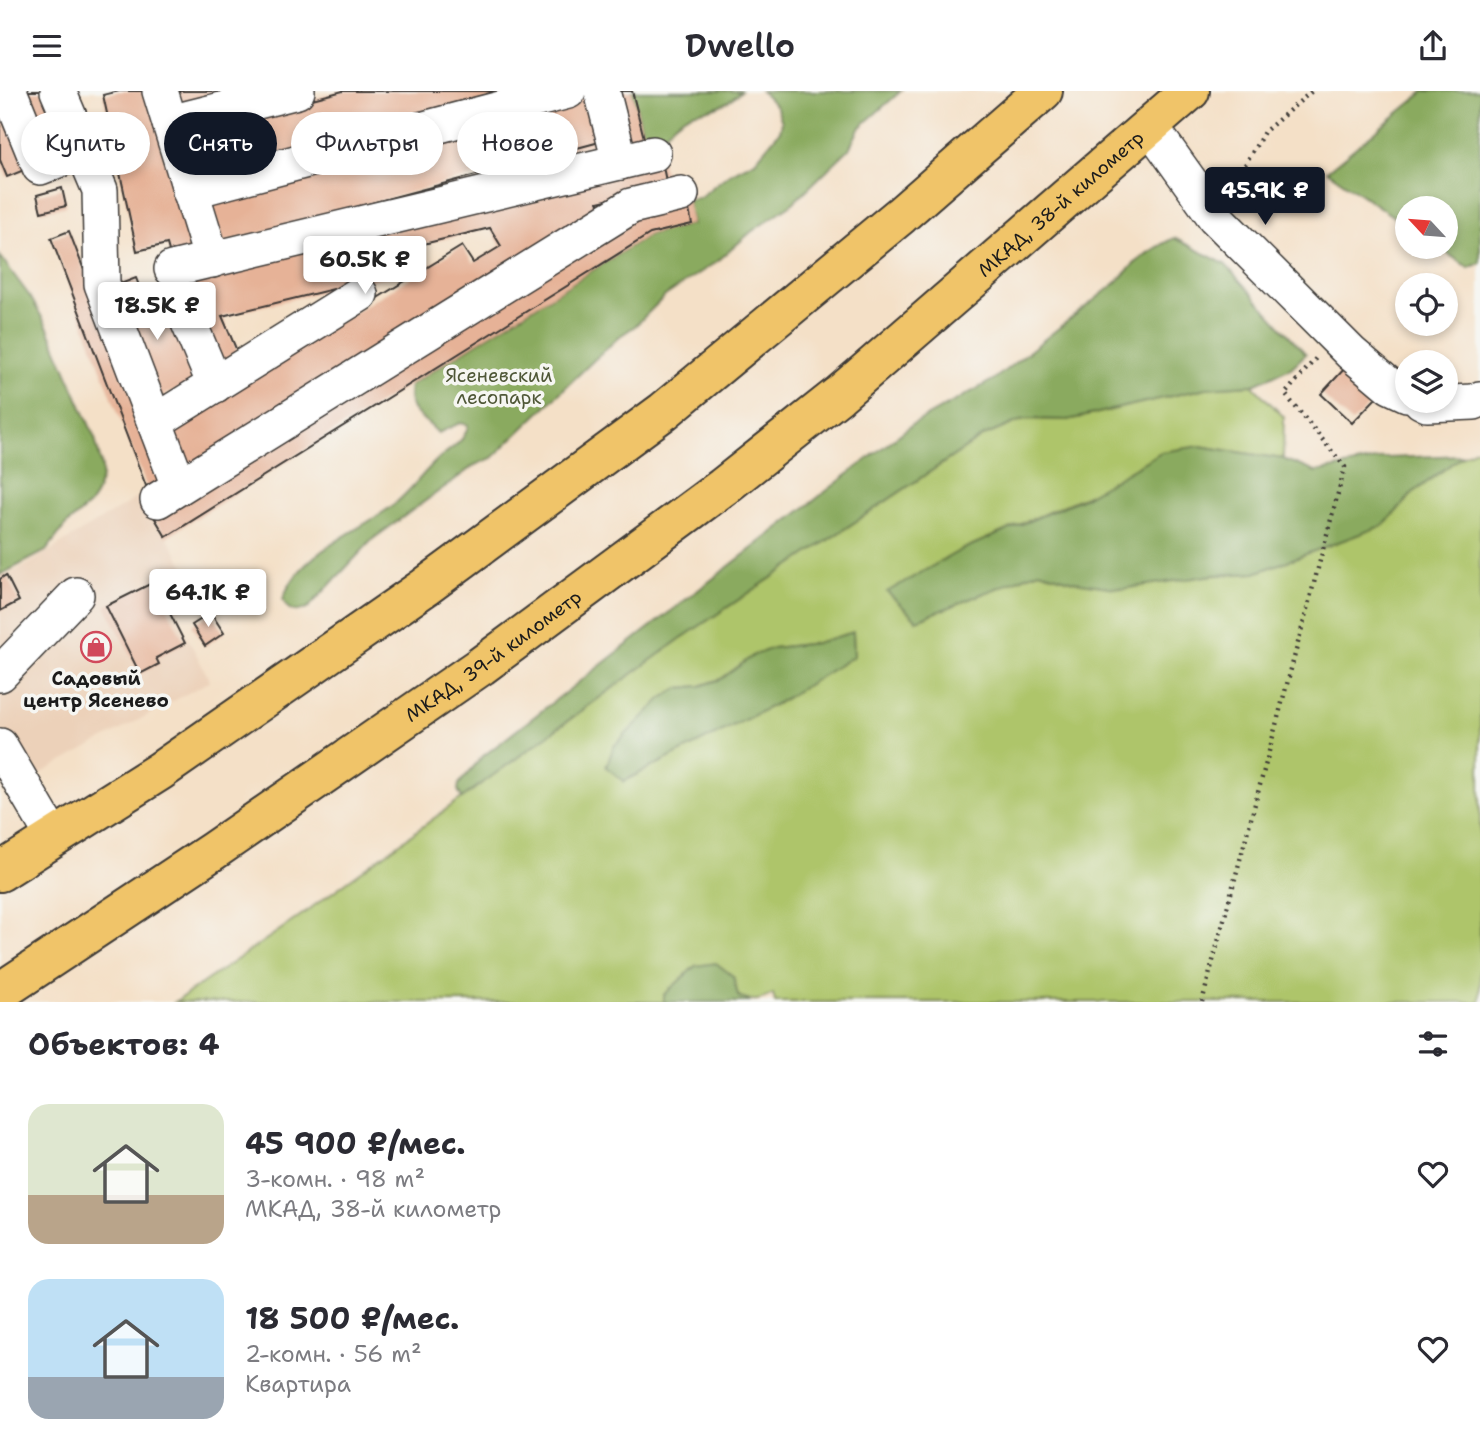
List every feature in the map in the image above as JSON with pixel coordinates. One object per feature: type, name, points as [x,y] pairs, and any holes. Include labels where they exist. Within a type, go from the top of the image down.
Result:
[{"type":"highway","points":[[0,872],[160,771],[425,587],[664,411],[901,215],[1043,91]]},
{"type":"highway","name":"МКАД, 38-й километр","points":[[964,288],[1190,91]]},
{"type":"highway","name":"МКАД, 39-й километр","points":[[0,992],[213,851],[481,666],[723,487],[839,395],[964,288]]},
{"type":"street","points":[[9,91],[21,120]]},
{"type":"street","points":[[58,91],[67,112]]},
{"type":"street","points":[[212,260],[165,107],[297,91]]},
{"type":"street","points":[[190,191],[568,91]]},
{"type":"street","points":[[602,91],[620,162]]},
{"type":"street","points":[[1150,126],[1215,217],[1351,353],[1395,388]]},
{"type":"street","points":[[173,269],[653,154]]},
{"type":"street","points":[[94,175],[100,190],[102,284],[155,422],[169,493],[631,206],[681,194]]},
{"type":"street","points":[[155,422],[360,294]]},
{"type":"street","points":[[184,311],[215,385]]},
{"type":"street","points":[[1458,402],[1480,399]]},
{"type":"street","points":[[0,674],[76,595]]},
{"type":"street","points":[[0,747],[54,838]]},
{"type":"path","points":[[1215,217],[1264,132],[1312,91]]},
{"type":"path","points":[[1202,1002],[1345,467],[1285,394],[1336,337]]},
{"type":"shaded area","name":"Садовый центр Ясенево","points":[[143,494],[202,597],[175,613],[210,681],[29,780],[0,732],[0,579]]},
{"type":"green space","points":[[632,91],[741,91],[731,100],[679,120],[657,144],[646,146]]},
{"type":"green space","name":"Ясеневский лесопарк","points":[[761,91],[901,91],[860,127],[849,149],[793,203],[751,232],[719,260],[665,296],[492,458],[475,465],[373,539],[309,607],[301,611],[290,610],[283,599],[291,583],[315,556],[392,506],[464,437],[468,425],[460,423],[438,433],[416,413],[410,402],[410,385],[650,234],[692,224],[687,200],[700,197],[729,174],[755,161],[780,131],[782,122],[776,106]]},
{"type":"green space","points":[[1425,91],[1480,91],[1480,263],[1469,268],[1456,259],[1458,259],[1458,196],[1395,196],[1395,218],[1327,171]]},
{"type":"green space","points":[[1174,238],[1225,264],[1306,354],[1291,368],[1252,385],[1206,388],[1068,420],[1024,419],[982,437],[680,639],[462,798],[458,790],[459,784],[482,757],[913,424],[993,380],[1117,282],[1143,257]]},
{"type":"green space","points":[[0,256],[31,298],[48,328],[95,438],[102,477],[89,505],[65,526],[46,551],[0,575]]},
{"type":"green space","points":[[1252,385],[1284,417],[1283,459],[1200,446],[961,550],[917,620],[1039,571],[1081,583],[1255,573],[1384,525],[1414,492],[1463,455],[1480,447],[1480,1002],[775,1002],[773,994],[756,1000],[738,996],[733,976],[664,994],[664,1002],[175,1002],[293,921],[680,639],[982,437],[1024,419],[1068,420],[1206,388]],"holes":[[[853,633],[854,656],[778,703],[624,781],[679,688],[700,686],[721,679],[773,648],[816,643]]]},
{"type":"green space","points":[[1200,446],[1283,459],[1316,472],[1385,458],[1463,455],[1414,492],[1384,525],[1255,573],[1213,575],[1122,589],[1081,583],[1039,571],[917,620],[887,592],[961,550],[1083,498],[1161,452]]},
{"type":"green space","points":[[853,632],[854,656],[778,703],[624,781],[606,767],[614,746],[662,698],[679,688],[700,686],[721,679],[754,655],[773,648],[816,643]]},
{"type":"green space","points":[[716,963],[733,976],[738,996],[751,1002],[664,1002],[664,995],[695,966]]},
{"type":"building","points":[[22,91],[43,91],[52,112],[30,112]]},
{"type":"building","points":[[119,91],[152,91],[164,132],[164,175],[176,175],[198,250],[171,258],[167,244],[137,251],[120,175],[150,175],[150,112],[107,112],[103,95]]},
{"type":"building","points":[[174,91],[255,91],[179,112]]},
{"type":"building","points":[[343,91],[523,91],[443,112],[291,112],[291,152],[277,155],[277,112],[262,112]]},
{"type":"building","points":[[613,91],[632,91],[646,146],[628,151]]},
{"type":"building","points":[[595,95],[607,140],[578,148],[578,112],[532,112]]},
{"type":"building","points":[[0,98],[21,149],[21,171],[7,177],[0,160]]},
{"type":"building","points":[[457,132],[457,175],[476,175],[222,243],[210,199],[299,175],[443,175],[443,136]]},
{"type":"building","points":[[662,162],[667,186],[598,202],[603,211],[190,467],[166,428],[462,246],[473,263],[501,246],[490,228],[390,252],[395,274],[222,316],[240,358],[217,367],[173,304],[167,280]]},
{"type":"building","points":[[62,188],[66,206],[41,212],[37,195]]},
{"type":"building","points":[[687,200],[692,224],[650,234],[166,537],[153,515],[637,212]]},
{"type":"building","points":[[69,231],[166,484],[148,491],[51,238]]},
{"type":"building","points":[[136,278],[145,301],[155,296],[166,322],[174,319],[201,380],[157,398],[115,286]]},
{"type":"building","points":[[1347,366],[1378,396],[1352,423],[1321,394]]},
{"type":"building","points":[[6,575],[19,601],[0,611],[0,579]]},
{"type":"building","points":[[154,582],[185,643],[156,658],[159,664],[140,674],[106,606]]},
{"type":"building","points":[[211,613],[224,633],[205,646],[192,625]]},
{"type":"place","name":"Садовый центр Ясенево","points":[[96,647]]}]
